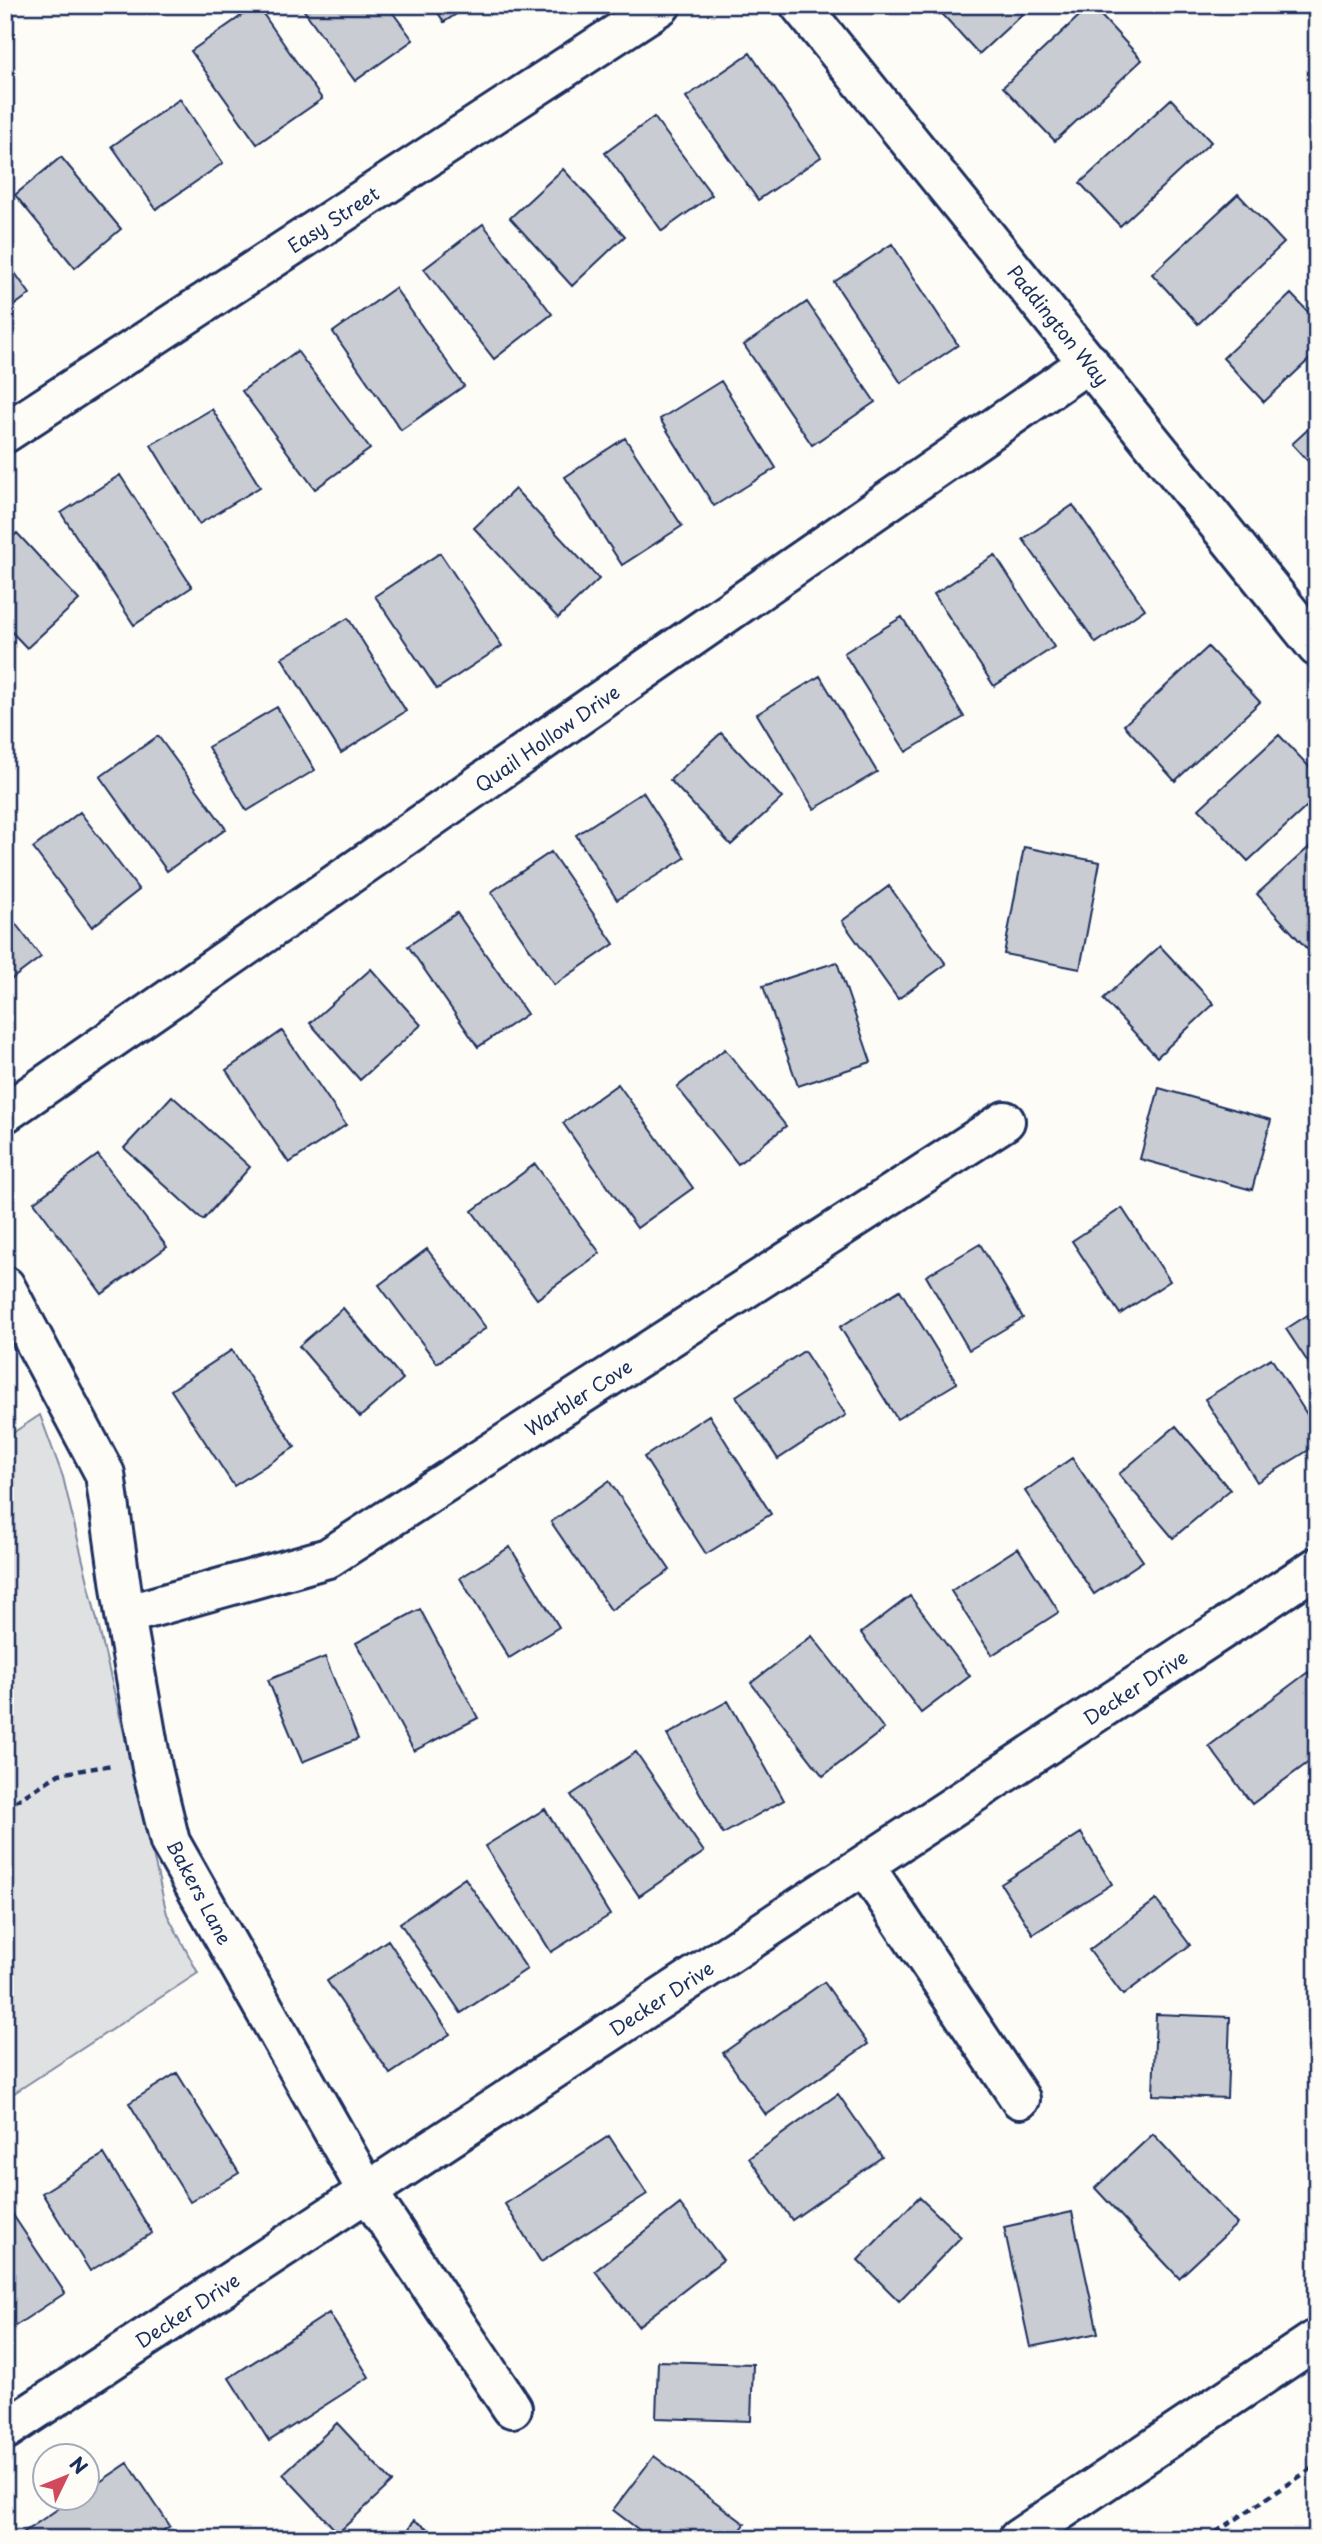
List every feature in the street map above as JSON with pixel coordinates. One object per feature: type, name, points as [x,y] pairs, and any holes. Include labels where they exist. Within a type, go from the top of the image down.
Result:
[{"type":"street","name":"Easy Street","points":[[5,433],[661,5]]},
{"type":"street","name":"Paddington Way","points":[[800,5],[1317,647]]},
{"type":"street","name":"Quail Hollow Drive","points":[[5,1114],[1089,362]]},
{"type":"street","name":"Warbler Cove","points":[[125,1615],[328,1558],[1006,1121]]},
{"type":"street","name":"Bakers Lane","points":[[5,1286],[105,1474],[125,1615],[152,1768],[170,1842],[367,2191],[512,2408]]},
{"type":"street","name":"Decker Drive","points":[[5,2430],[1317,1567]]},
{"type":"street","points":[[864,1865],[1020,2099]]},
{"type":"street","points":[[1018,2539],[1317,2339]]},
{"type":"path","points":[[5,1808],[59,1774],[124,1763]]},
{"type":"path","points":[[1206,2539],[1317,2465]]},
{"type":"shaded area","points":[[40,1415],[63,1477],[167,1914],[198,1973],[5,2099],[5,1438]]},
{"type":"building","points":[[257,5],[322,99],[257,144],[191,51]]},
{"type":"building","points":[[309,5],[387,5],[413,40],[355,81],[303,9]]},
{"type":"building","points":[[433,5],[470,5],[444,22]]},
{"type":"building","points":[[934,5],[1032,5],[979,54]]},
{"type":"building","points":[[1091,5],[1142,60],[1055,141],[1003,87]]},
{"type":"building","points":[[750,53],[821,157],[758,200],[686,97]]},
{"type":"building","points":[[180,99],[223,163],[156,209],[112,146]]},
{"type":"building","points":[[1171,99],[1211,142],[1120,226],[1080,183]]},
{"type":"building","points":[[654,117],[712,195],[662,231],[605,153]]},
{"type":"building","points":[[61,157],[121,229],[75,268],[15,195]]},
{"type":"building","points":[[563,169],[625,236],[572,286],[510,218]]},
{"type":"building","points":[[1238,194],[1284,243],[1198,324],[1152,274]]},
{"type":"building","points":[[483,224],[552,314],[494,359],[424,269]]},
{"type":"building","points":[[892,244],[958,345],[901,383],[834,282]]},
{"type":"building","points":[[5,259],[30,294],[5,312]]},
{"type":"building","points":[[395,288],[464,386],[401,430],[333,332]]},
{"type":"building","points":[[1291,294],[1317,321],[1317,352],[1264,402],[1223,358]]},
{"type":"building","points":[[807,302],[875,402],[812,445],[744,345]]},
{"type":"building","points":[[297,351],[370,449],[315,489],[242,391]]},
{"type":"building","points":[[721,381],[776,468],[714,506],[660,419]]},
{"type":"building","points":[[212,409],[260,487],[199,524],[151,445]]},
{"type":"building","points":[[1317,421],[1317,471],[1292,444]]},
{"type":"building","points":[[625,438],[682,526],[622,565],[565,477]]},
{"type":"building","points":[[120,475],[192,587],[134,625],[61,513]]},
{"type":"building","points":[[515,489],[599,579],[558,618],[474,528]]},
{"type":"building","points":[[1073,505],[1145,609],[1096,643],[1023,539]]},
{"type":"building","points":[[17,533],[79,600],[27,648],[5,625],[5,544]]},
{"type":"building","points":[[440,553],[502,646],[437,689],[375,596]]},
{"type":"building","points":[[995,555],[1054,647],[994,686],[934,594]]},
{"type":"building","points":[[902,617],[964,717],[906,752],[844,653]]},
{"type":"building","points":[[348,618],[406,711],[341,753],[282,658]]},
{"type":"building","points":[[1208,647],[1260,702],[1175,781],[1124,725]]},
{"type":"building","points":[[820,676],[877,772],[814,809],[757,714]]},
{"type":"building","points":[[277,707],[315,770],[247,811],[208,747]]},
{"type":"building","points":[[721,733],[782,798],[731,845],[670,780]]},
{"type":"building","points":[[1279,735],[1317,775],[1317,797],[1248,861],[1199,809]]},
{"type":"building","points":[[158,736],[226,829],[167,871],[100,777]]},
{"type":"building","points":[[643,792],[685,858],[617,900],[576,835]]},
{"type":"building","points":[[80,812],[139,890],[92,927],[33,848]]},
{"type":"building","points":[[1317,840],[1317,942],[1308,950],[1257,894]]},
{"type":"building","points":[[1024,847],[1100,862],[1080,969],[1004,954]]},
{"type":"building","points":[[551,852],[614,944],[554,985],[491,892]]},
{"type":"building","points":[[889,886],[946,964],[898,999],[842,921]]},
{"type":"building","points":[[5,910],[41,957],[5,984]]},
{"type":"building","points":[[457,913],[527,1014],[478,1047],[408,946]]},
{"type":"building","points":[[1160,946],[1214,1004],[1157,1057],[1103,999]]},
{"type":"building","points":[[837,962],[871,1062],[798,1086],[763,986]]},
{"type":"building","points":[[371,969],[421,1025],[360,1080],[310,1023]]},
{"type":"building","points":[[282,1031],[346,1125],[289,1163],[226,1070]]},
{"type":"building","points":[[725,1049],[786,1126],[738,1164],[677,1087]]},
{"type":"building","points":[[618,1084],[693,1188],[637,1228],[563,1123]]},
{"type":"building","points":[[1159,1088],[1271,1120],[1252,1190],[1140,1159]]},
{"type":"building","points":[[172,1096],[250,1167],[203,1220],[124,1148]]},
{"type":"building","points":[[98,1155],[167,1247],[102,1294],[34,1202]]},
{"type":"building","points":[[535,1164],[600,1253],[537,1299],[472,1211]]},
{"type":"building","points":[[1122,1208],[1170,1281],[1120,1314],[1072,1241]]},
{"type":"building","points":[[980,1244],[1023,1318],[969,1350],[926,1276]]},
{"type":"building","points":[[427,1249],[486,1328],[437,1363],[379,1285]]},
{"type":"building","points":[[900,1290],[957,1383],[897,1419],[840,1327]]},
{"type":"building","points":[[343,1308],[403,1379],[360,1417],[299,1346]]},
{"type":"building","points":[[1317,1309],[1317,1376],[1286,1329]]},
{"type":"building","points":[[232,1350],[295,1447],[234,1486],[171,1390]]},
{"type":"building","points":[[804,1351],[846,1415],[778,1459],[736,1396]]},
{"type":"building","points":[[1271,1358],[1317,1430],[1317,1445],[1257,1482],[1205,1399]]},
{"type":"building","points":[[709,1415],[771,1514],[706,1554],[644,1457]]},
{"type":"building","points":[[1176,1426],[1230,1490],[1173,1538],[1119,1474]]},
{"type":"building","points":[[1072,1458],[1143,1561],[1094,1594],[1025,1491]]},
{"type":"building","points":[[609,1481],[670,1570],[611,1610],[551,1522]]},
{"type":"building","points":[[510,1547],[559,1627],[509,1658],[460,1578]]},
{"type":"building","points":[[1018,1548],[1059,1612],[992,1655],[951,1591]]},
{"type":"building","points":[[910,1596],[970,1676],[921,1713],[861,1633]]},
{"type":"building","points":[[420,1609],[478,1718],[414,1751],[356,1643]]},
{"type":"building","points":[[812,1636],[884,1729],[823,1776],[751,1683]]},
{"type":"building","points":[[325,1657],[358,1739],[302,1762],[268,1680]]},
{"type":"building","points":[[1308,1672],[1317,1683],[1317,1756],[1252,1804],[1209,1746]]},
{"type":"building","points":[[728,1701],[784,1800],[723,1834],[667,1735]]},
{"type":"building","points":[[636,1752],[704,1852],[639,1896],[571,1795]]},
{"type":"building","points":[[545,1809],[610,1915],[551,1952],[485,1846]]},
{"type":"building","points":[[1081,1833],[1112,1884],[1033,1934],[1001,1884]]},
{"type":"building","points":[[465,1878],[527,1969],[461,2013],[400,1923]]},
{"type":"building","points":[[1156,1900],[1190,1945],[1123,1995],[1089,1950]]},
{"type":"building","points":[[388,1940],[450,2034],[390,2074],[327,1981]]},
{"type":"building","points":[[824,1982],[868,2044],[766,2115],[723,2053]]},
{"type":"building","points":[[1156,2014],[1230,2017],[1227,2098],[1153,2095]]},
{"type":"building","points":[[177,2073],[239,2173],[190,2202],[129,2103]]},
{"type":"building","points":[[838,2094],[882,2157],[792,2220],[749,2158]]},
{"type":"building","points":[[1153,2134],[1237,2224],[1179,2278],[1095,2188]]},
{"type":"building","points":[[609,2136],[647,2194],[541,2262],[505,2204]]},
{"type":"building","points":[[104,2154],[152,2233],[90,2271],[42,2193]]},
{"type":"building","points":[[919,2197],[961,2237],[899,2301],[858,2260]]},
{"type":"building","points":[[5,2203],[65,2293],[12,2328],[5,2318]]},
{"type":"building","points":[[680,2204],[723,2260],[638,2326],[595,2271]]},
{"type":"building","points":[[1072,2212],[1098,2333],[1030,2347],[1004,2227]]},
{"type":"building","points":[[329,2313],[369,2377],[269,2441],[229,2378]]},
{"type":"building","points":[[658,2361],[753,2364],[751,2421],[656,2418]]},
{"type":"building","points":[[337,2423],[392,2482],[338,2533],[283,2474]]},
{"type":"building","points":[[654,2456],[745,2524],[734,2539],[651,2539],[613,2510]]},
{"type":"building","points":[[128,2463],[170,2526],[151,2539],[28,2539],[24,2532],[53,2512],[102,2512],[102,2481]]},
{"type":"building","points":[[414,2520],[445,2539],[403,2539]]}]
